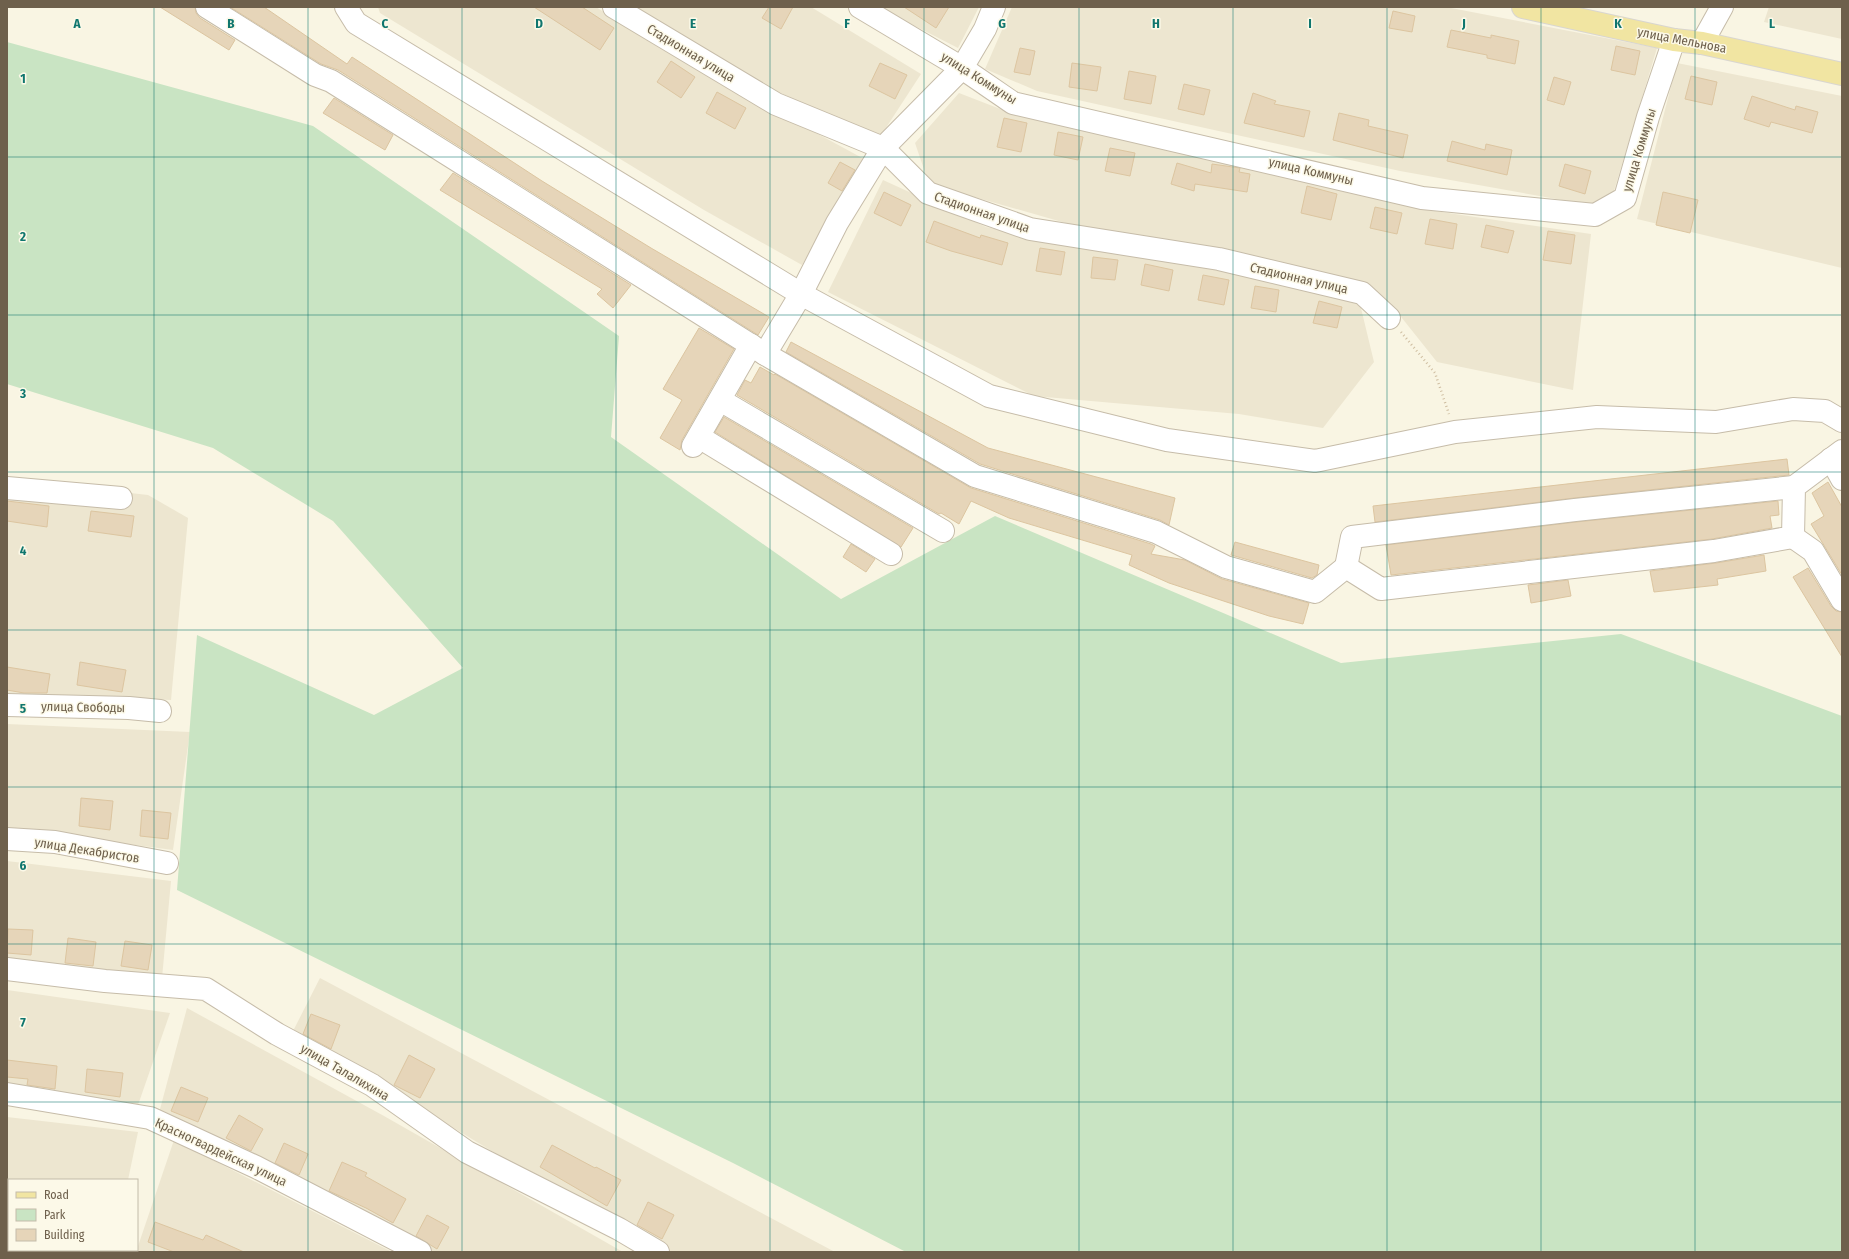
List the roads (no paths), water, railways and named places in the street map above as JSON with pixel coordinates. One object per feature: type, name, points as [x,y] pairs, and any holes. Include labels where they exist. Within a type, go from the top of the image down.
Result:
[{"type":"main road","name":"улица Мельнова","points":[[1523,7],[1674,40],[1702,43],[1842,74]]},
{"type":"street","points":[[207,7],[315,76],[331,81],[758,349],[975,476],[1156,532],[1226,568],[1315,592],[1346,567],[1352,537],[1575,510],[1794,487],[1837,455],[1842,479]]},
{"type":"street","points":[[346,7],[356,23],[801,294],[989,396],[1167,440],[1315,461],[1455,432],[1597,417],[1716,422],[1793,409],[1825,412],[1842,420]]},
{"type":"street","name":"Стадионная улица","points":[[614,7],[776,104],[883,148],[928,193],[1030,229],[1219,259],[1362,293],[1389,318]]},
{"type":"street","name":"улица Коммуны","points":[[860,7],[962,68],[1013,103],[1422,198],[1595,215],[1625,198],[1648,118],[1674,40]]},
{"type":"street","points":[[890,554],[696,441],[720,400],[801,294],[837,224],[883,148],[962,68],[985,29],[994,7]]},
{"type":"street","points":[[1702,43],[1722,7]]},
{"type":"street","points":[[720,400],[943,531]]},
{"type":"street","points":[[1794,487],[1794,537]]},
{"type":"street","points":[[7,488],[121,498]]},
{"type":"street","points":[[1346,567],[1381,589],[1714,551],[1794,537],[1813,551],[1842,600]]},
{"type":"street","name":"улица Свободы","points":[[7,705],[129,708],[160,711]]},
{"type":"street","name":"улица Декабристов","points":[[7,839],[55,842],[167,863]]},
{"type":"street","name":"улица Талалихина","points":[[7,969],[105,982],[206,989],[276,1034],[372,1085],[466,1152],[619,1229],[658,1252]]},
{"type":"street","name":"Красногвардейская улица","points":[[7,1094],[150,1118],[256,1167],[420,1252]]}]
